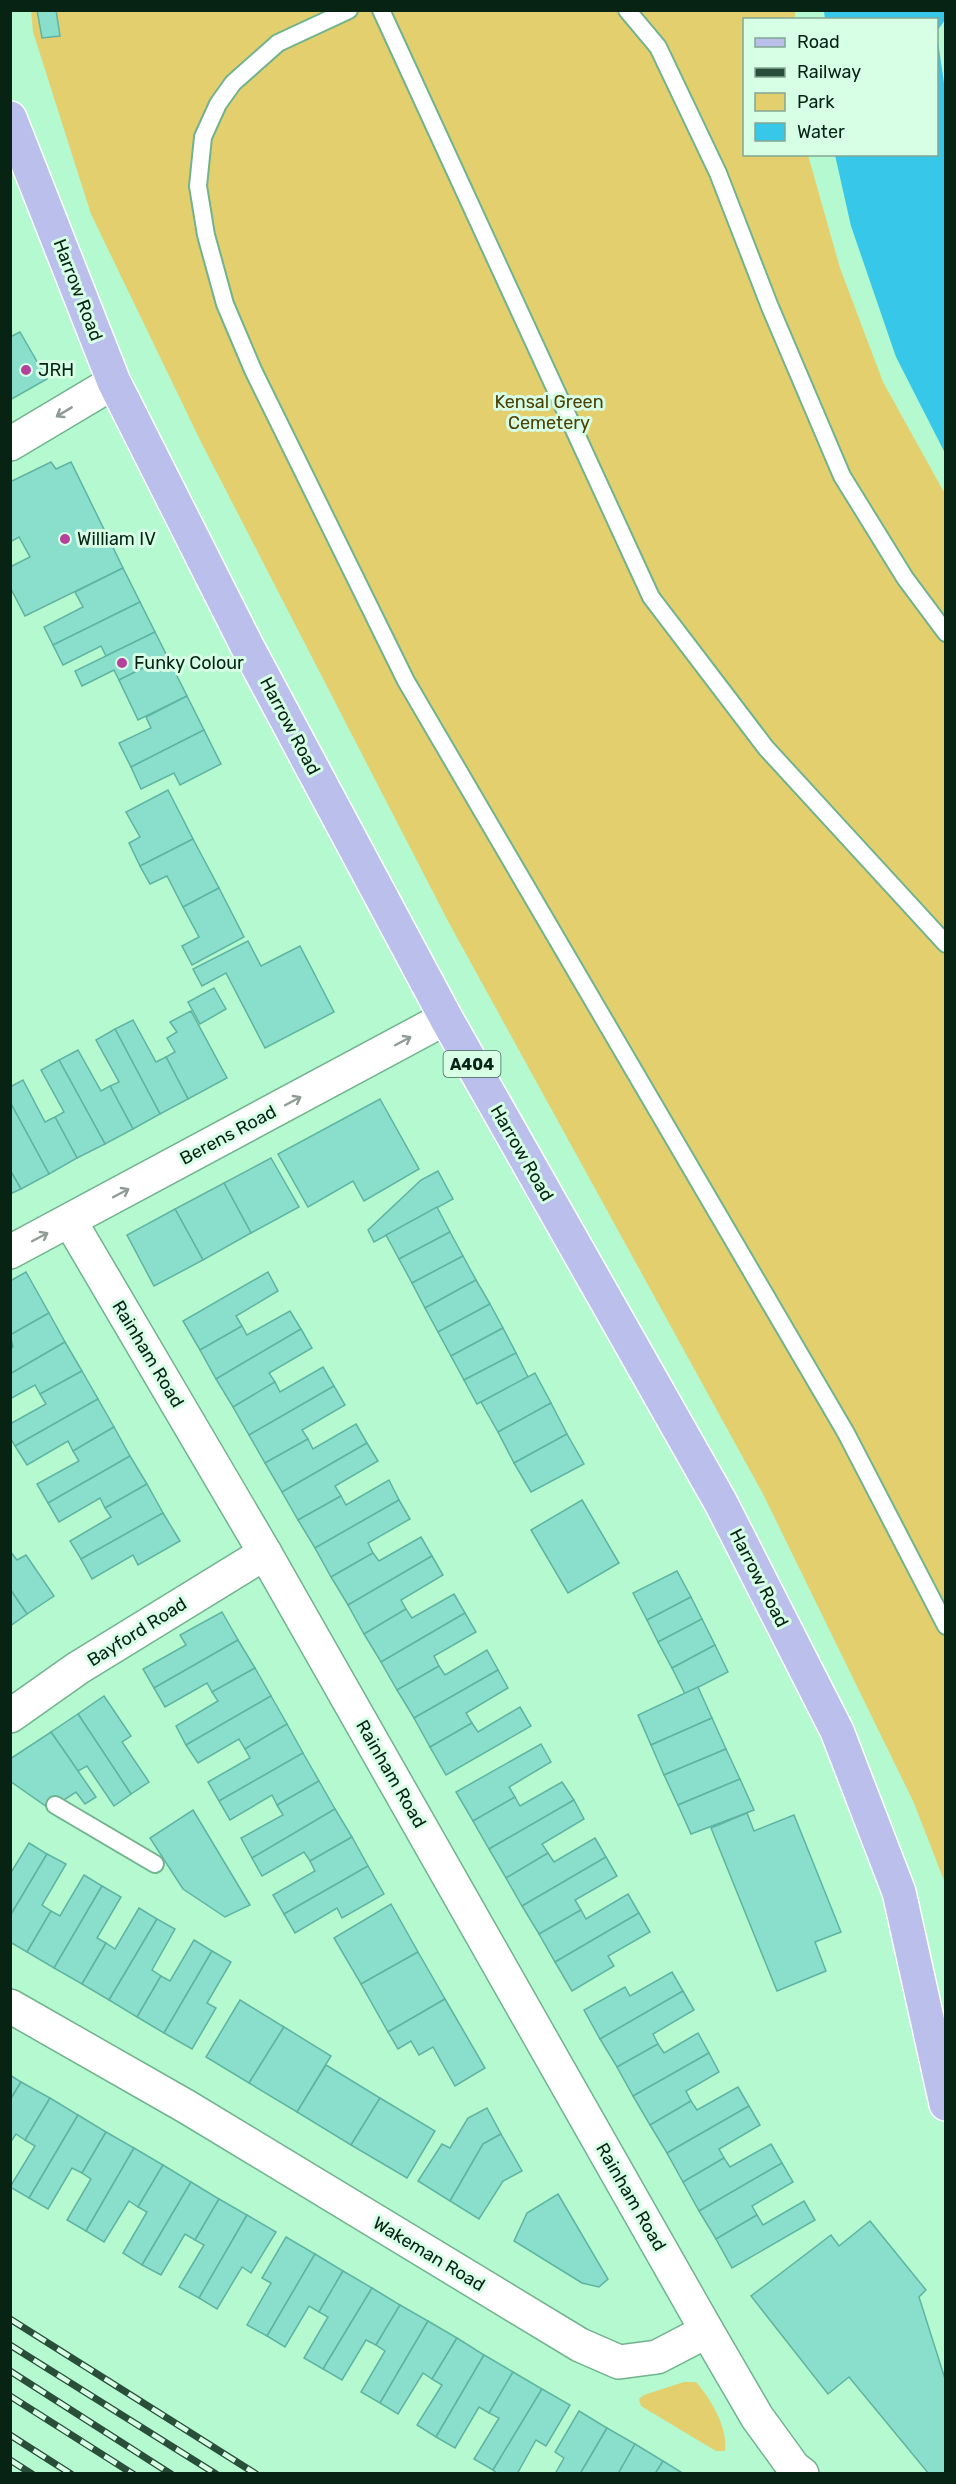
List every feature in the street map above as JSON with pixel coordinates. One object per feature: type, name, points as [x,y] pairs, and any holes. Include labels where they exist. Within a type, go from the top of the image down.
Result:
[{"type":"main road","name":"Harrow Road","points":[[10,118],[114,382],[248,646],[446,1018],[721,1503],[837,1731],[898,1892],[945,2104]]},
{"type":"street","points":[[10,444],[114,382]]},
{"type":"street","name":"Berens Road","points":[[10,1252],[446,1018]]},
{"type":"street","name":"Rainham Road","points":[[70,1221],[265,1553],[707,2331]]},
{"type":"street","name":"Bayford Road","points":[[10,1716],[78,1668],[265,1553]]},
{"type":"street","name":"Wakeman Road","points":[[10,2006],[187,2107],[580,2345],[619,2362],[657,2357],[707,2331]]},
{"type":"street","points":[[707,2331],[757,2417],[794,2468],[802,2474]]},
{"type":"lane","points":[[349,10],[278,43],[233,83],[218,104],[203,137],[198,186],[207,235],[225,304],[253,370],[406,681],[846,1433],[945,1626]]},
{"type":"lane","points":[[381,10],[651,597],[766,748],[945,944]]},
{"type":"lane","points":[[627,10],[658,47],[718,172],[770,308],[842,476],[905,578],[945,633]]},
{"type":"lane","points":[[55,1805],[155,1864]]},
{"type":"green space","name":"Kensal Green Cemetery","points":[[31,10],[795,11],[795,18],[743,18],[743,156],[808,156],[840,268],[883,382],[945,494],[945,1883],[914,1803],[763,1494],[449,923],[201,442],[91,214],[33,32]]},
{"type":"green space","points":[[684,2382],[696,2382],[713,2405],[724,2433],[725,2451],[716,2451],[641,2406],[639,2399],[644,2395]]},
{"type":"water","points":[[824,11],[945,11],[945,20],[938,30],[938,18],[825,18]]},
{"type":"water","points":[[938,41],[946,97],[945,453],[896,357],[851,226],[835,156],[938,156]]},
{"type":"building","points":[[37,10],[56,10],[60,36],[42,38]]},
{"type":"building","name":"JRH","points":[[20,332],[47,379],[10,400],[10,337]]},
{"type":"building","name":"William IV","points":[[51,462],[56,469],[71,462],[123,568],[25,616],[10,587],[10,567],[30,557],[19,537],[10,542],[10,482]]},
{"type":"building","points":[[123,568],[140,602],[53,645],[44,627],[83,607],[75,592]]},
{"type":"building","points":[[140,602],[155,632],[106,656],[101,646],[63,665],[53,645]]},
{"type":"building","name":"Funky Colour","points":[[155,632],[167,656],[119,680],[114,670],[82,686],[75,671]]},
{"type":"building","points":[[167,656],[187,696],[138,720],[119,680]]},
{"type":"building","points":[[187,696],[204,730],[131,767],[119,743],[151,728],[146,717]]},
{"type":"building","points":[[204,730],[221,764],[180,785],[174,773],[141,789],[131,767]]},
{"type":"building","points":[[168,790],[193,839],[140,866],[129,843],[140,837],[126,812]]},
{"type":"building","points":[[193,839],[219,888],[183,907],[167,876],[150,884],[140,866]]},
{"type":"building","points":[[219,888],[244,937],[192,965],[182,946],[199,937],[183,907]]},
{"type":"building","points":[[248,941],[261,966],[300,946],[334,1012],[265,1048],[226,973],[202,986],[193,969]]},
{"type":"building","points":[[214,988],[226,1009],[200,1024],[188,1002]]},
{"type":"building","points":[[191,1011],[227,1078],[188,1099],[166,1057],[175,1052],[167,1038],[177,1032],[170,1022]]},
{"type":"building","points":[[133,1020],[156,1062],[166,1057],[188,1099],[160,1114],[115,1029]]},
{"type":"building","points":[[115,1029],[160,1114],[133,1129],[110,1086],[119,1082],[96,1040]]},
{"type":"building","points":[[78,1050],[101,1091],[110,1086],[133,1129],[105,1144],[59,1060]]},
{"type":"building","points":[[59,1060],[105,1144],[77,1158],[55,1117],[64,1112],[41,1070]]},
{"type":"building","points":[[23,1080],[45,1122],[55,1117],[77,1158],[49,1174],[10,1102],[10,1087]]},
{"type":"building","points":[[380,1099],[419,1169],[364,1201],[353,1181],[308,1207],[278,1154]]},
{"type":"building","points":[[10,1102],[49,1174],[21,1189],[10,1170]]},
{"type":"building","points":[[271,1158],[299,1207],[251,1233],[224,1183]]},
{"type":"building","points":[[10,1170],[21,1189],[10,1194]]},
{"type":"building","points":[[438,1171],[453,1199],[374,1242],[368,1230],[421,1180]]},
{"type":"building","points":[[224,1183],[251,1233],[203,1260],[175,1209]]},
{"type":"building","points":[[437,1207],[450,1232],[399,1259],[386,1235]]},
{"type":"building","points":[[175,1209],[203,1260],[154,1286],[127,1235]]},
{"type":"building","points":[[450,1232],[463,1256],[412,1283],[399,1259]]},
{"type":"building","points":[[463,1256],[476,1280],[425,1308],[412,1283]]},
{"type":"building","points":[[26,1272],[49,1313],[10,1335],[10,1281]]},
{"type":"building","points":[[268,1272],[278,1291],[236,1316],[242,1326],[200,1350],[183,1321]]},
{"type":"building","points":[[476,1280],[490,1304],[438,1332],[425,1308]]},
{"type":"building","points":[[490,1304],[503,1328],[451,1356],[438,1332]]},
{"type":"building","points":[[290,1311],[301,1329],[216,1379],[200,1350],[242,1326],[247,1335]]},
{"type":"building","points":[[49,1313],[65,1342],[10,1374],[10,1349],[13,1347],[10,1335]]},
{"type":"building","points":[[503,1328],[516,1353],[464,1380],[451,1356]]},
{"type":"building","points":[[301,1329],[312,1348],[269,1373],[275,1382],[233,1407],[216,1379]]},
{"type":"building","points":[[65,1342],[82,1371],[40,1394],[35,1385],[10,1399],[10,1374]]},
{"type":"building","points":[[516,1353],[528,1377],[477,1404],[464,1380]]},
{"type":"building","points":[[323,1367],[334,1386],[249,1435],[233,1407],[275,1382],[280,1392]]},
{"type":"building","points":[[82,1371],[98,1399],[15,1446],[10,1437],[10,1424],[46,1404],[40,1394]]},
{"type":"building","points":[[535,1373],[551,1403],[498,1432],[481,1402]]},
{"type":"building","points":[[334,1386],[345,1405],[302,1430],[308,1439],[265,1463],[249,1435]]},
{"type":"building","points":[[98,1399],[114,1427],[73,1451],[68,1441],[27,1465],[15,1446]]},
{"type":"building","points":[[551,1403],[567,1434],[514,1463],[498,1432]]},
{"type":"building","points":[[356,1424],[367,1443],[282,1492],[265,1463],[308,1439],[313,1449]]},
{"type":"building","points":[[114,1427],[130,1456],[48,1503],[37,1484],[79,1461],[73,1451]]},
{"type":"building","points":[[567,1434],[584,1464],[531,1492],[514,1463]]},
{"type":"building","points":[[367,1443],[378,1461],[335,1486],[341,1496],[298,1520],[282,1492]]},
{"type":"building","points":[[130,1456],[147,1484],[105,1508],[100,1498],[59,1522],[48,1503]]},
{"type":"building","points":[[389,1480],[399,1500],[315,1548],[298,1520],[341,1496],[346,1505]]},
{"type":"building","points":[[147,1484],[163,1513],[81,1559],[70,1541],[111,1517],[105,1508]]},
{"type":"building","points":[[399,1500],[410,1519],[368,1543],[373,1553],[331,1577],[315,1548]]},
{"type":"building","points":[[582,1500],[619,1563],[568,1593],[531,1530]]},
{"type":"building","points":[[163,1513],[180,1541],[138,1565],[133,1555],[92,1579],[81,1559]]},
{"type":"building","points":[[421,1537],[432,1556],[348,1605],[331,1577],[373,1553],[379,1561]]},
{"type":"building","points":[[10,1551],[17,1560],[26,1555],[54,1596],[27,1614],[10,1589]]},
{"type":"building","points":[[432,1556],[443,1575],[401,1600],[406,1609],[364,1634],[348,1605]]},
{"type":"building","points":[[677,1571],[691,1597],[647,1620],[633,1593]]},
{"type":"building","points":[[10,1589],[27,1614],[10,1626]]},
{"type":"building","points":[[454,1594],[465,1613],[381,1662],[364,1634],[406,1609],[412,1618]]},
{"type":"building","points":[[691,1597],[702,1619],[658,1642],[647,1620]]},
{"type":"building","points":[[222,1612],[238,1640],[154,1688],[143,1669],[186,1645],[180,1635]]},
{"type":"building","points":[[465,1613],[476,1632],[434,1656],[439,1666],[397,1690],[381,1662]]},
{"type":"building","points":[[702,1619],[715,1645],[672,1668],[658,1642]]},
{"type":"building","points":[[238,1640],[255,1668],[212,1692],[207,1683],[165,1707],[154,1688]]},
{"type":"building","points":[[715,1645],[728,1672],[685,1694],[672,1668]]},
{"type":"building","points":[[487,1650],[498,1670],[414,1718],[397,1690],[439,1666],[445,1675]]},
{"type":"building","points":[[255,1668],[271,1696],[186,1745],[176,1726],[218,1701],[212,1692]]},
{"type":"building","points":[[498,1670],[508,1688],[466,1713],[472,1723],[430,1747],[414,1718]]},
{"type":"building","points":[[698,1687],[712,1718],[651,1745],[638,1715]]},
{"type":"building","points":[[104,1696],[131,1736],[122,1742],[149,1782],[131,1794],[78,1714]]},
{"type":"building","points":[[271,1696],[287,1724],[245,1749],[239,1739],[198,1763],[186,1745]]},
{"type":"building","points":[[520,1707],[531,1726],[446,1775],[430,1747],[472,1723],[478,1732]]},
{"type":"building","points":[[78,1714],[131,1794],[114,1806],[87,1766],[78,1771],[51,1732]]},
{"type":"building","points":[[712,1718],[726,1749],[664,1775],[651,1745]]},
{"type":"building","points":[[287,1724],[303,1753],[219,1801],[208,1782],[250,1758],[245,1749]]},
{"type":"building","points":[[51,1732],[96,1797],[85,1804],[76,1792],[50,1809],[10,1781],[10,1759]]},
{"type":"building","points":[[541,1744],[551,1762],[509,1787],[515,1797],[473,1821],[456,1792]]},
{"type":"building","points":[[726,1749],[740,1779],[678,1805],[664,1775]]},
{"type":"building","points":[[303,1753],[319,1781],[277,1805],[272,1795],[230,1820],[219,1801]]},
{"type":"building","points":[[740,1779],[754,1810],[691,1834],[678,1805]]},
{"type":"building","points":[[319,1781],[335,1809],[252,1858],[241,1838],[283,1815],[277,1805]]},
{"type":"building","points":[[562,1782],[574,1800],[489,1849],[473,1821],[515,1797],[520,1806]]},
{"type":"building","points":[[574,1800],[584,1819],[542,1844],[548,1853],[506,1878],[489,1849]]},
{"type":"building","points":[[335,1809],[352,1837],[310,1861],[304,1852],[262,1876],[252,1858]]},
{"type":"building","points":[[193,1810],[250,1905],[225,1917],[183,1889],[150,1838]]},
{"type":"building","points":[[747,1813],[754,1831],[794,1815],[841,1932],[815,1942],[826,1971],[777,1991],[711,1828]]},
{"type":"building","points":[[352,1837],[368,1866],[284,1914],[273,1895],[315,1871],[310,1861]]},
{"type":"building","points":[[595,1838],[606,1857],[522,1906],[506,1878],[548,1853],[554,1862]]},
{"type":"building","points":[[29,1843],[47,1854],[10,1916],[10,1874]]},
{"type":"building","points":[[47,1854],[66,1864],[42,1905],[51,1911],[27,1952],[10,1942],[10,1916]]},
{"type":"building","points":[[606,1857],[617,1876],[575,1900],[581,1910],[539,1934],[522,1906]]},
{"type":"building","points":[[368,1866],[384,1894],[342,1918],[337,1908],[295,1933],[284,1914]]},
{"type":"building","points":[[84,1875],[102,1886],[54,1968],[27,1952],[51,1911],[60,1916]]},
{"type":"building","points":[[102,1886],[121,1897],[97,1938],[106,1943],[82,1984],[54,1968]]},
{"type":"building","points":[[628,1894],[639,1913],[555,1962],[539,1934],[581,1910],[586,1919]]},
{"type":"building","points":[[391,1904],[418,1952],[361,1984],[334,1938]]},
{"type":"building","points":[[139,1908],[157,1919],[109,2000],[82,1984],[106,1943],[115,1949]]},
{"type":"building","points":[[639,1913],[650,1932],[608,1956],[614,1966],[572,1991],[555,1962]]},
{"type":"building","points":[[157,1919],[175,1929],[152,1970],[161,1976],[137,2017],[109,2000]]},
{"type":"building","points":[[194,1940],[212,1951],[164,2033],[137,2017],[161,1976],[170,1981]]},
{"type":"building","points":[[212,1951],[231,1962],[207,2003],[216,2008],[192,2049],[164,2033]]},
{"type":"building","points":[[418,1952],[445,1999],[388,2032],[361,1984]]},
{"type":"building","points":[[672,1972],[683,1991],[600,2039],[584,2010],[625,1987],[630,1996]]},
{"type":"building","points":[[683,1991],[694,2010],[653,2034],[658,2044],[617,2067],[600,2039]]},
{"type":"building","points":[[445,1999],[485,2068],[455,2086],[433,2047],[419,2055],[411,2041],[398,2049],[388,2032]]},
{"type":"building","points":[[240,2000],[284,2027],[249,2083],[206,2057]]},
{"type":"building","points":[[284,2027],[331,2056],[297,2112],[249,2083]]},
{"type":"building","points":[[698,2033],[709,2053],[633,2096],[617,2067],[658,2044],[664,2053]]},
{"type":"building","points":[[709,2053],[719,2072],[686,2091],[691,2101],[650,2125],[633,2096]]},
{"type":"building","points":[[326,2065],[380,2098],[351,2145],[297,2112]]},
{"type":"building","points":[[10,2075],[21,2082],[10,2100]]},
{"type":"building","points":[[21,2082],[50,2098],[25,2140],[16,2134],[10,2143],[10,2100]]},
{"type":"building","points":[[738,2087],[749,2106],[667,2153],[650,2125],[691,2101],[697,2110]]},
{"type":"building","points":[[50,2098],[78,2115],[29,2198],[10,2187],[35,2146],[25,2140]]},
{"type":"building","points":[[380,2098],[435,2131],[407,2178],[351,2145]]},
{"type":"building","points":[[749,2106],[760,2125],[719,2149],[724,2158],[683,2182],[667,2153]]},
{"type":"building","points":[[487,2108],[501,2134],[483,2144],[450,2201],[418,2181],[442,2144],[450,2148],[468,2118]]},
{"type":"building","points":[[78,2115],[106,2132],[82,2173],[72,2168],[48,2209],[29,2198]]},
{"type":"building","points":[[106,2132],[134,2148],[86,2231],[67,2220],[91,2179],[82,2173]]},
{"type":"building","points":[[501,2134],[522,2171],[503,2181],[479,2219],[450,2201],[483,2144]]},
{"type":"building","points":[[771,2144],[782,2163],[699,2211],[683,2182],[724,2158],[730,2167]]},
{"type":"building","points":[[134,2148],[163,2165],[138,2207],[129,2201],[104,2242],[86,2231]]},
{"type":"building","points":[[782,2163],[793,2182],[752,2206],[757,2215],[716,2239],[699,2211]]},
{"type":"building","points":[[163,2165],[191,2182],[142,2265],[123,2253],[147,2212],[138,2207]]},
{"type":"building","points":[[191,2182],[219,2199],[195,2240],[185,2234],[161,2275],[142,2265]]},
{"type":"building","points":[[558,2194],[608,2279],[599,2287],[582,2283],[514,2241],[527,2213]]},
{"type":"building","points":[[219,2199],[247,2215],[199,2298],[179,2287],[204,2245],[195,2240]]},
{"type":"building","points":[[804,2201],[815,2220],[732,2268],[716,2239],[757,2215],[763,2225]]},
{"type":"building","points":[[247,2215],[276,2232],[251,2273],[242,2267],[217,2309],[199,2298]]},
{"type":"building","points":[[870,2221],[926,2290],[919,2297],[946,2382],[946,2474],[929,2474],[849,2377],[828,2394],[751,2296],[831,2235],[839,2246]]},
{"type":"building","points":[[286,2237],[315,2254],[267,2336],[247,2325],[271,2283],[262,2278]]},
{"type":"building","points":[[315,2254],[343,2271],[319,2312],[309,2306],[285,2347],[267,2336]]},
{"type":"building","points":[[343,2271],[372,2288],[323,2369],[304,2358],[328,2317],[319,2312]]},
{"type":"building","points":[[372,2288],[400,2305],[376,2345],[366,2340],[342,2380],[323,2369]]},
{"type":"building","points":[[400,2305],[428,2321],[380,2403],[361,2392],[385,2351],[376,2345]]},
{"type":"building","points":[[428,2321],[457,2338],[432,2379],[423,2373],[398,2414],[380,2403]]},
{"type":"building","points":[[457,2338],[484,2355],[436,2437],[417,2425],[442,2385],[432,2379]]},
{"type":"building","points":[[484,2355],[513,2372],[489,2413],[479,2407],[455,2448],[436,2437]]},
{"type":"building","points":[[513,2372],[542,2389],[493,2470],[474,2459],[499,2418],[489,2413]]},
{"type":"building","points":[[542,2389],[570,2405],[546,2446],[536,2440],[517,2474],[498,2474],[493,2470]]},
{"type":"building","points":[[579,2411],[607,2428],[580,2474],[555,2474],[564,2458],[555,2452]]},
{"type":"building","points":[[607,2428],[635,2444],[618,2474],[580,2474]]},
{"type":"building","points":[[635,2444],[663,2461],[655,2474],[618,2474]]},
{"type":"building","points":[[663,2461],[684,2474],[655,2474]]},
{"type":"railway","points":[[10,2319],[256,2474]]},
{"type":"railway","points":[[10,2345],[216,2474]]},
{"type":"railway","points":[[10,2371],[171,2474]]},
{"type":"railway","points":[[10,2396],[133,2474]]},
{"type":"railway","points":[[10,2435],[71,2474]]},
{"type":"railway","points":[[10,2460],[32,2474]]},
{"type":"place","name":"JRH","points":[[26,370]]},
{"type":"place","name":"William IV","points":[[65,539]]},
{"type":"place","name":"Funky Colour","points":[[122,663]]}]
